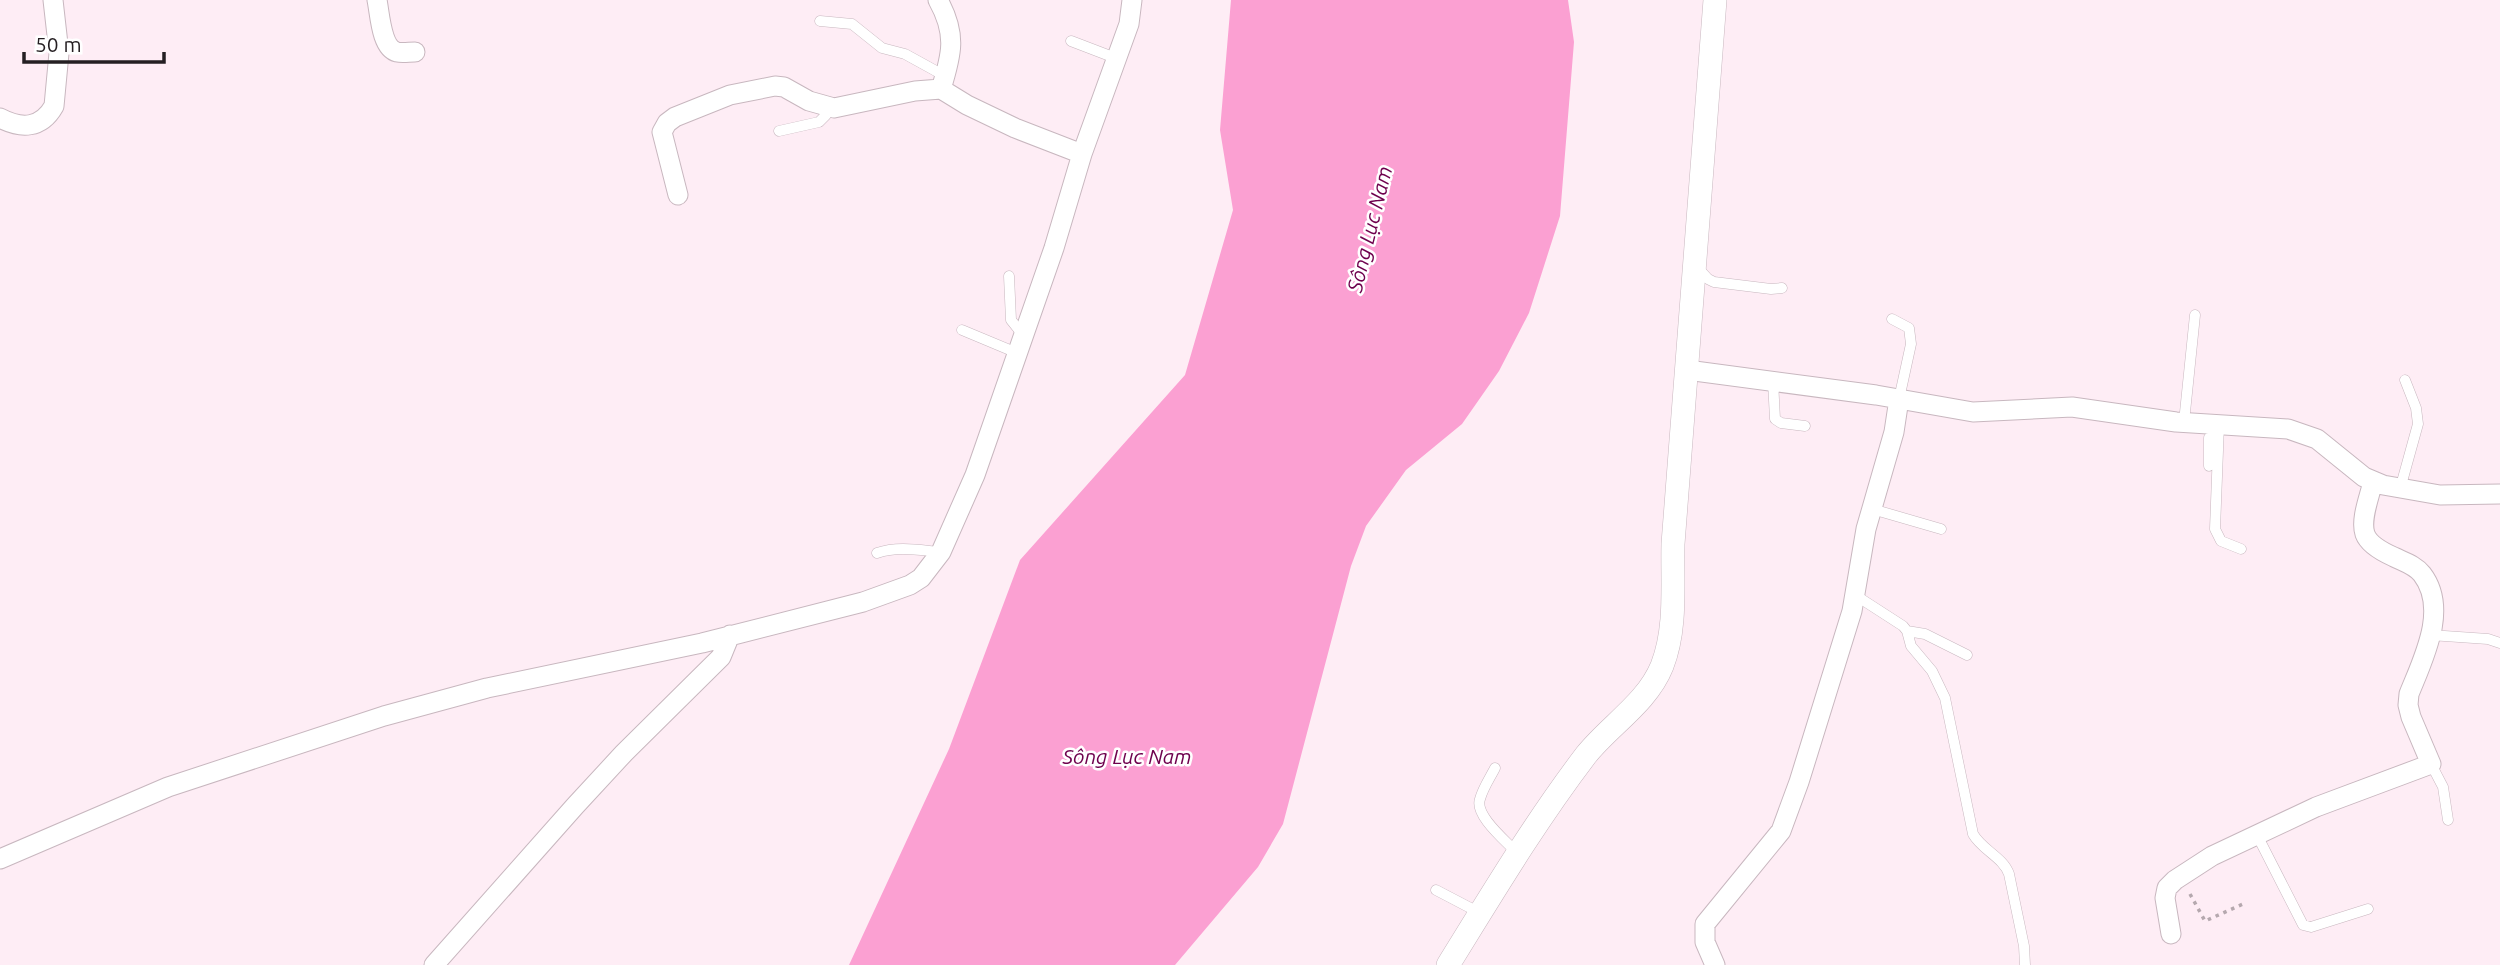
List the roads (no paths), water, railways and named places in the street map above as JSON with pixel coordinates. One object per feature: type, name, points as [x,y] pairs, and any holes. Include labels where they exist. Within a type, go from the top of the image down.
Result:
[{"type":"street","points":[[0,118],[29,127],[50,113],[54,106],[58,53],[53,0]]},
{"type":"street","points":[[377,0],[386,41],[391,49],[398,53],[415,52]]},
{"type":"street","points":[[937,0],[948,18],[952,39],[950,63],[944,83]]},
{"type":"street","points":[[0,859],[168,786],[384,716],[487,688],[730,635],[863,602],[910,585],[921,578],[941,552],[975,475],[1054,248],[1082,154],[1118,60],[1129,24],[1132,0]]},
{"type":"street","points":[[1448,965],[1517,853],[1589,752],[1642,697],[1662,667],[1671,631],[1673,544],[1715,0]]},
{"type":"street","points":[[678,195],[662,132],[667,123],[676,117],[730,95],[775,86],[784,87],[809,102],[824,107],[845,106],[944,83]]},
{"type":"street","points":[[944,83],[967,105],[1015,128],[1082,154]]},
{"type":"street","points":[[1687,370],[1773,380],[1973,412],[2072,407],[2185,422],[2219,431],[2288,429],[2317,439],[2364,477],[2400,490],[2440,495],[2499,493]]},
{"type":"street","points":[[1715,965],[1705,942],[1705,924],[1781,831],[1826,696],[1854,595],[1871,509],[1894,432],[1899,399]]},
{"type":"street","points":[[2171,934],[2165,898],[2167,888],[2181,876],[2212,856],[2341,796],[2431,764],[2408,705],[2409,694],[2430,635],[2434,613],[2423,575],[2415,567],[2385,553],[2368,541],[2364,533],[2373,481]]},
{"type":"street","points":[[434,965],[608,771],[721,657],[730,635]]},
{"type":"lane","points":[[820,21],[852,24],[883,48],[905,54],[944,83]]},
{"type":"lane","points":[[1071,41],[1118,60]]},
{"type":"lane","points":[[779,131],[819,122],[826,115],[824,107]]},
{"type":"lane","points":[[1694,264],[1714,282],[1782,288]]},
{"type":"lane","points":[[1009,276],[1011,320],[1020,344]]},
{"type":"lane","points":[[2185,422],[2195,315]]},
{"type":"lane","points":[[1892,319],[1909,328],[1912,344],[1899,399]]},
{"type":"lane","points":[[962,330],[1020,344]]},
{"type":"lane","points":[[1773,380],[1775,419],[1781,423],[1805,426]]},
{"type":"lane","points":[[2400,490],[2418,424],[2416,408],[2405,380]]},
{"type":"lane","points":[[2209,466],[2208,438],[2219,431]]},
{"type":"lane","points":[[2219,431],[2216,528],[2221,541],[2241,549]]},
{"type":"lane","points":[[1871,509],[1941,529]]},
{"type":"lane","points":[[877,553],[903,548],[941,552]]},
{"type":"lane","points":[[1854,595],[1903,626],[1911,646],[1932,671],[1945,698],[1973,834],[1979,844],[2004,865],[2009,874],[2024,946],[2025,965]]},
{"type":"lane","points":[[1907,631],[1925,634],[1967,655]]},
{"type":"lane","points":[[2430,635],[2488,639],[2500,643]]},
{"type":"lane","points":[[2431,764],[2443,788],[2448,820]]},
{"type":"lane","points":[[1495,768],[1479,799],[1478,808],[1517,853]]},
{"type":"lane","points":[[2257,835],[2304,925],[2311,928],[2368,909]]},
{"type":"lane","points":[[1436,890],[1480,913]]},
{"type":"water","name":"Sông Lục Nam","points":[[1231,0],[1568,0],[1574,42],[1560,216],[1529,313],[1499,371],[1462,424],[1406,470],[1366,526],[1351,566],[1283,824],[1258,867],[1175,965],[849,965],[949,749],[1020,560],[1185,375],[1233,210],[1220,130]]}]
